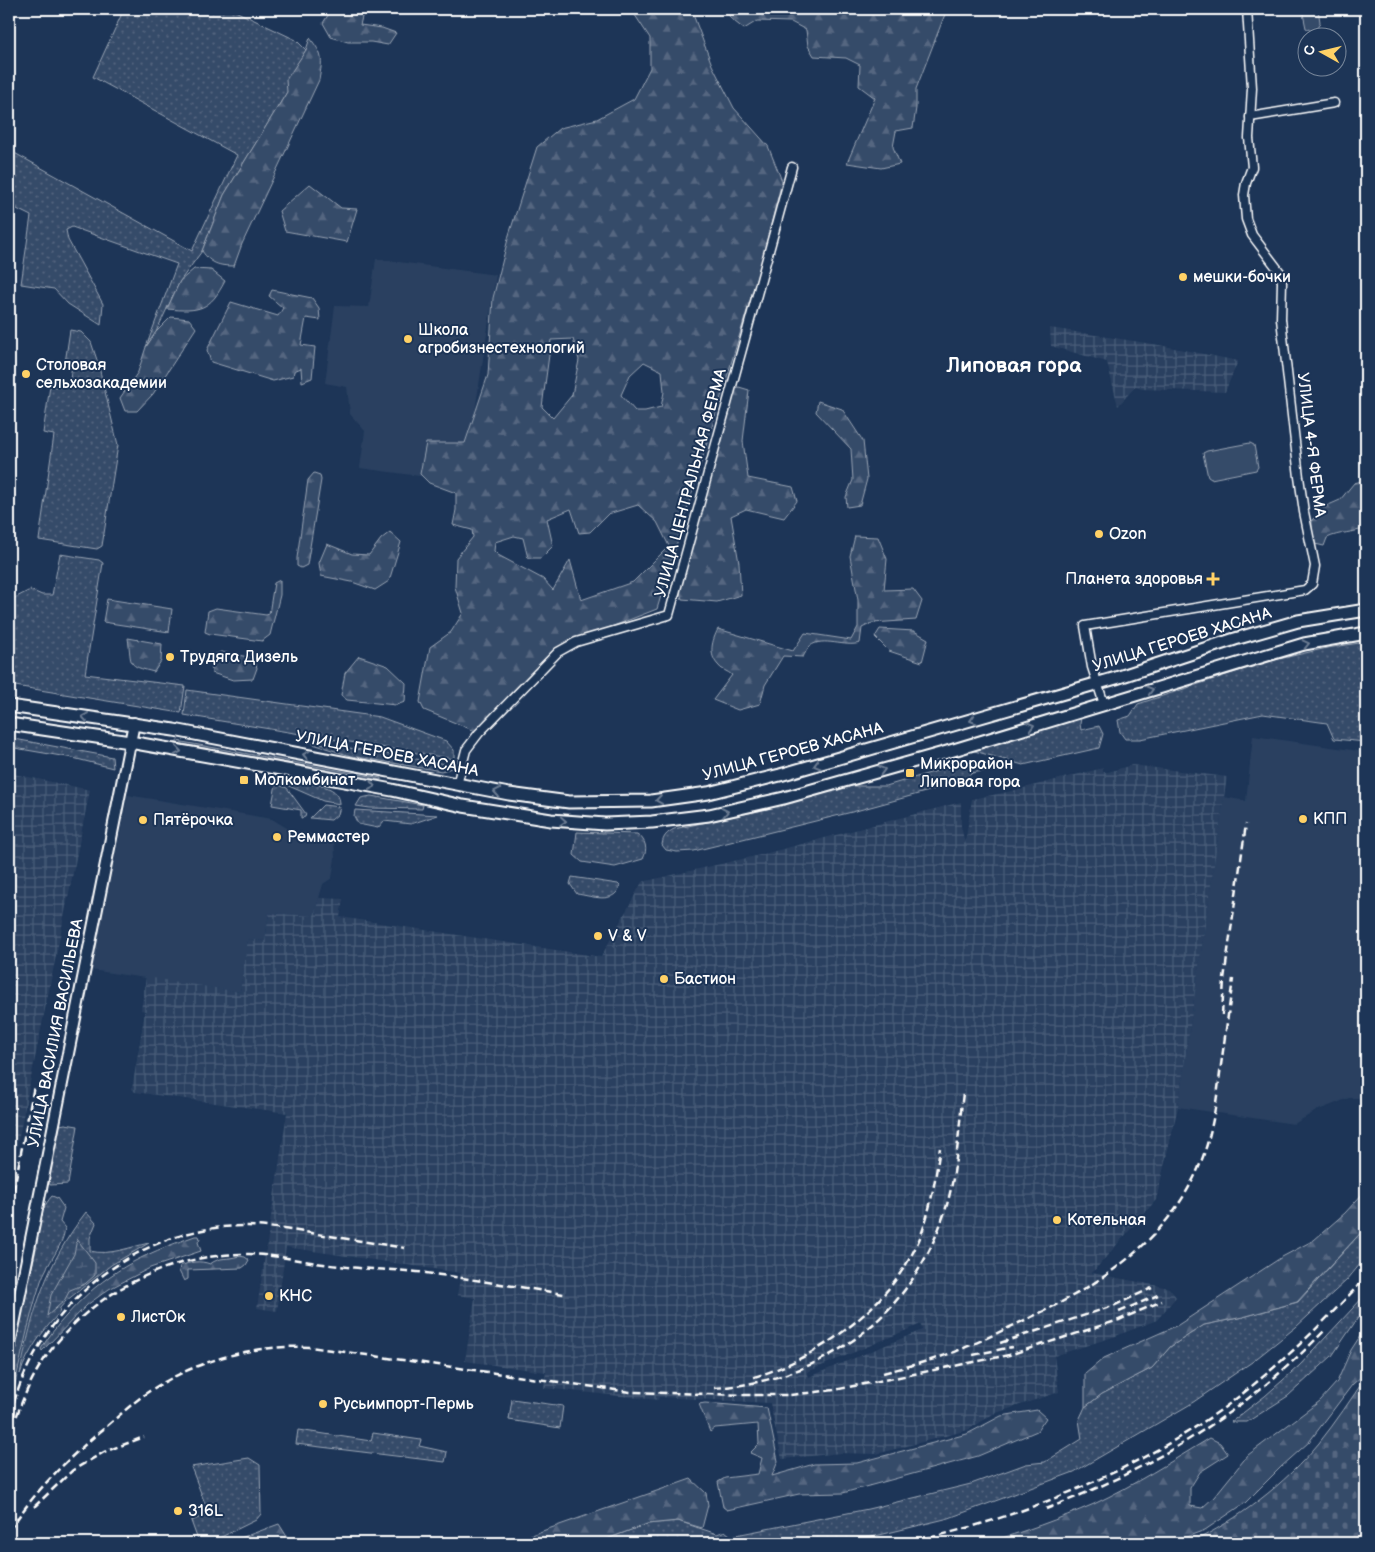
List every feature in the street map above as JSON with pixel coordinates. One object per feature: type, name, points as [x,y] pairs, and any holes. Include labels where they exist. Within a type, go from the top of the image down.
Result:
[{"type":"main road","name":"УЛИЦА ГЕРОЕВ ХАСАНА","points":[[9,706],[134,723],[509,794],[569,802],[651,801],[708,792],[780,776],[1097,684],[1235,639],[1298,622],[1366,610]]},
{"type":"main road","points":[[9,724],[130,742],[392,790],[463,806],[551,820],[605,824],[652,822],[709,815],[745,807],[947,752],[1304,644],[1366,633]]},
{"type":"main road","name":"УЛИЦА ВАСИЛИЯ ВАСИЛЬЕВА","points":[[9,1349],[134,723]]},
{"type":"street","name":"УЛИЦА 4-Я ФЕРМА","points":[[1104,704],[1097,684],[1085,626],[1305,590],[1312,584],[1314,576],[1315,566],[1301,492],[1281,319],[1282,282],[1280,272],[1252,235],[1246,219],[1244,194],[1252,167],[1249,138],[1252,88],[1247,9]]},
{"type":"street","points":[[1250,117],[1334,103]]},
{"type":"street","name":"УЛИЦА ЦЕНТРАЛЬНАЯ ФЕРМА","points":[[457,785],[466,750],[479,733],[558,652],[584,639],[669,615],[792,166]]},
{"type":"shaded area","name":"Школа агробизнестехнологий","points":[[376,259],[496,275],[464,482],[360,468],[365,431],[350,414],[347,387],[325,383],[335,306],[369,307]]},
{"type":"shaded area","points":[[1050,328],[1159,345],[1238,361],[1225,392],[1142,389],[1135,387],[1118,406],[1107,362],[1051,346]]},
{"type":"shaded area","points":[[1253,736],[1366,752],[1366,1098],[1349,1098],[1316,1111],[1294,1124],[1178,1107],[1224,797],[1246,801]]},
{"type":"shaded area","points":[[1132,765],[1227,777],[1178,1107],[1156,1200],[1092,1273],[1169,1288],[1176,1297],[1157,1320],[1113,1337],[1054,1356],[1059,1392],[993,1414],[968,1430],[876,1454],[840,1453],[782,1459],[770,1403],[659,1397],[658,1400],[544,1388],[546,1372],[465,1361],[475,1298],[457,1295],[461,1273],[286,1247],[277,1311],[257,1308],[287,1113],[135,1092],[132,1089],[145,1011],[141,1010],[146,977],[240,992],[248,939],[265,941],[269,913],[314,916],[319,898],[343,899],[340,917],[601,957],[642,882],[760,855],[961,802],[961,826],[965,844],[972,799],[1103,768],[1103,772]],"holes":[[[921,1324],[922,1330],[809,1377],[807,1372]]]},
{"type":"shaded area","points":[[9,773],[90,790],[9,1185]]},
{"type":"shaded area","points":[[128,795],[272,819],[290,830],[334,838],[335,858],[332,878],[323,884],[314,916],[269,913],[265,941],[248,939],[240,992],[91,970]]},
{"type":"green space","points":[[124,9],[231,9],[296,40],[306,50],[299,61],[287,92],[224,195],[202,251],[180,281],[156,332],[146,347],[177,264],[72,227],[66,230],[68,240],[103,304],[101,325],[68,304],[54,289],[21,284],[31,216],[17,209],[9,208],[9,150],[192,251],[237,155],[93,77]]},
{"type":"green space","points":[[332,9],[364,9],[360,25],[382,28],[396,33],[388,45],[371,42],[348,42],[331,37],[323,23]]},
{"type":"green space","points":[[631,9],[691,9],[712,65],[734,108],[768,146],[782,181],[761,264],[657,609],[603,630],[558,652],[505,701],[489,720],[475,731],[424,710],[420,702],[430,647],[451,632],[463,613],[455,587],[456,558],[473,537],[472,530],[453,525],[456,510],[456,493],[429,483],[420,474],[426,443],[465,443],[488,375],[493,298],[509,235],[537,147],[560,128],[597,119],[634,99],[650,68],[650,38]],"holes":[[[573,339],[579,360],[572,395],[553,418],[542,407],[551,340]],[[644,362],[662,371],[664,392],[661,407],[645,411],[635,411],[621,395],[630,375]],[[638,505],[657,522],[669,546],[633,582],[581,600],[570,560],[553,590],[543,579],[494,551],[495,542],[514,536],[523,538],[528,558],[541,558],[553,546],[547,519],[571,509],[579,533],[590,532],[608,514]]]},
{"type":"green space","points":[[727,9],[947,9],[916,89],[913,128],[896,131],[893,147],[900,164],[881,168],[847,163],[875,98],[859,86],[860,65],[846,58],[814,56],[808,46],[806,30],[791,22],[757,21],[744,29],[730,18]]},
{"type":"green space","points":[[1302,9],[1318,9],[1320,22],[1317,28],[1306,28]]},
{"type":"green space","points":[[310,38],[321,57],[319,80],[242,244],[234,266],[216,263],[209,259],[202,251],[224,195],[287,92],[286,80],[306,50]]},
{"type":"green space","points":[[310,184],[341,208],[357,209],[347,242],[285,231],[279,211]]},
{"type":"green space","points":[[194,269],[211,270],[225,281],[220,291],[203,307],[188,310],[167,309],[180,281]]},
{"type":"green space","points":[[272,290],[312,298],[319,308],[320,320],[306,318],[301,345],[315,347],[312,378],[302,382],[301,368],[294,371],[293,376],[273,381],[211,362],[207,350],[231,302],[278,316],[283,308],[269,296]]},
{"type":"green space","points":[[171,317],[189,319],[196,328],[153,394],[137,411],[125,411],[120,398],[138,372],[146,347],[156,332]]},
{"type":"green space","points":[[70,330],[81,332],[91,342],[118,445],[102,546],[97,549],[39,540],[54,435],[43,433],[50,386],[69,388],[72,364],[65,363]]},
{"type":"green space","points":[[739,387],[749,390],[743,441],[748,478],[793,487],[797,501],[784,518],[746,509],[731,516],[739,563],[741,595],[717,602],[682,599],[679,589],[734,389]]},
{"type":"green space","points":[[818,401],[842,409],[863,441],[867,479],[860,505],[847,507],[846,497],[853,480],[851,449],[816,412]]},
{"type":"green space","points":[[1250,443],[1254,445],[1258,467],[1256,470],[1211,479],[1208,477],[1203,453]]},
{"type":"green space","points":[[314,473],[320,475],[321,480],[307,565],[301,568],[297,566],[297,558],[308,480]]},
{"type":"green space","points":[[1366,480],[1366,528],[1327,538],[1324,546],[1315,544],[1312,533],[1312,520],[1324,507],[1340,500],[1354,483]]},
{"type":"green space","points":[[390,532],[401,542],[389,581],[375,590],[352,582],[321,576],[319,563],[327,544],[352,554],[369,555],[381,539]]},
{"type":"green space","points":[[855,536],[878,537],[887,559],[884,590],[913,589],[922,601],[916,620],[872,623],[862,628],[860,643],[815,643],[810,646],[803,657],[783,656],[765,685],[760,704],[738,710],[713,700],[732,675],[719,667],[713,656],[713,643],[718,629],[793,651],[805,633],[851,640],[858,627],[858,600],[850,556]]},
{"type":"green space","points":[[60,554],[99,560],[103,563],[85,674],[185,686],[181,713],[9,685],[9,601],[30,590],[42,595],[52,595]]},
{"type":"green space","points":[[280,580],[280,595],[270,635],[262,641],[205,632],[208,611],[216,608],[269,614],[274,583]]},
{"type":"green space","points":[[107,599],[172,609],[169,632],[103,622]]},
{"type":"green space","points":[[880,629],[914,631],[928,639],[922,662],[889,651],[875,637]]},
{"type":"green space","points":[[128,638],[162,644],[161,661],[154,672],[139,668],[132,663]]},
{"type":"green space","points":[[1366,642],[1366,742],[1334,739],[1327,723],[1263,714],[1140,739],[1125,739],[1120,732],[1118,720],[1130,716],[1138,704],[1266,662],[1327,648]]},
{"type":"green space","points":[[221,652],[254,658],[257,668],[253,679],[233,680],[212,673],[211,656]]},
{"type":"green space","points":[[359,656],[388,666],[406,683],[405,702],[396,705],[347,700],[341,695],[345,673]]},
{"type":"green space","points":[[187,690],[380,717],[446,741],[454,750],[454,759],[184,715]]},
{"type":"green space","points":[[1081,718],[1081,730],[1099,726],[1103,734],[1099,748],[1023,765],[971,750]]},
{"type":"green space","points":[[9,738],[112,757],[113,768],[73,758],[9,747]]},
{"type":"green space","points":[[175,742],[381,778],[381,780]]},
{"type":"green space","points":[[313,742],[452,765],[452,768],[441,771],[351,756],[313,744]]},
{"type":"green space","points":[[961,763],[999,768],[972,773],[962,782],[852,812],[694,851],[677,852],[666,850],[662,845],[666,835],[674,829],[763,810],[851,786],[886,786]]},
{"type":"green space","points":[[282,783],[312,784],[328,788],[338,797],[340,804],[323,801]]},
{"type":"green space","points":[[276,784],[287,788],[306,814],[305,817],[301,818],[301,810],[272,805]]},
{"type":"green space","points":[[371,796],[423,805],[422,809],[356,806],[361,798]]},
{"type":"green space","points":[[323,805],[340,807],[338,814],[331,820],[310,818]]},
{"type":"green space","points":[[355,810],[438,815],[411,824],[384,821],[378,828],[358,824],[354,816]]},
{"type":"green space","points":[[577,832],[637,834],[644,842],[646,848],[645,855],[643,859],[615,867],[582,862],[574,855]]},
{"type":"green space","points":[[572,877],[618,884],[620,886],[613,896],[608,897],[602,898],[577,894],[570,884]]},
{"type":"green space","points":[[60,1125],[78,1126],[68,1184],[50,1185],[48,1179]]},
{"type":"green space","points":[[1366,1190],[1366,1227],[1297,1302],[1243,1317],[1204,1325],[1170,1347],[1152,1368],[1102,1394],[1085,1407],[1085,1374],[1104,1358],[1178,1325],[1282,1257],[1314,1240],[1345,1213]]},
{"type":"green space","points":[[52,1196],[57,1198],[64,1208],[60,1222],[65,1228],[64,1235],[41,1281],[9,1409],[14,1350],[35,1254],[39,1224],[43,1210]]},
{"type":"green space","points":[[86,1212],[96,1223],[90,1238],[90,1251],[112,1252],[149,1243],[111,1265],[66,1301],[36,1342],[20,1374],[30,1329],[42,1289],[60,1250]]},
{"type":"green space","points":[[1366,1227],[1366,1257],[1347,1280],[1296,1327],[1252,1362],[1189,1405],[1074,1472],[949,1518],[847,1543],[596,1543],[647,1524],[678,1521],[717,1534],[725,1531],[731,1536],[868,1509],[971,1484],[1026,1464],[1045,1462],[1082,1439],[1079,1420],[1085,1407],[1102,1394],[1152,1368],[1170,1347],[1204,1325],[1298,1302]]},
{"type":"green space","points":[[199,1236],[198,1242],[201,1251],[150,1268],[109,1289],[87,1305],[42,1351],[41,1349],[47,1340],[66,1316],[110,1276],[158,1250]]},
{"type":"green space","points":[[77,1239],[95,1263],[95,1275],[85,1284],[70,1290],[64,1301],[47,1316],[51,1295],[74,1254]]},
{"type":"green space","points":[[239,1256],[249,1260],[242,1268],[188,1270],[188,1279],[184,1281],[179,1271],[180,1266],[188,1263],[210,1264],[221,1259]]},
{"type":"green space","points":[[1366,1294],[1366,1306],[1332,1356],[1288,1396],[1247,1422],[1231,1422],[1265,1396],[1300,1365]]},
{"type":"green space","points":[[1366,1327],[1366,1372],[1352,1385],[1309,1442],[1245,1503],[1205,1530],[1170,1543],[986,1543],[1068,1515],[1109,1497],[1210,1438],[1220,1443],[1228,1454],[1200,1472],[1190,1488],[1190,1506],[1202,1508],[1214,1497],[1248,1455],[1320,1401],[1337,1382],[1351,1350]]},
{"type":"green space","points":[[1366,1377],[1366,1543],[1190,1543],[1243,1512],[1291,1473],[1325,1435]]},
{"type":"green space","points":[[512,1399],[563,1406],[560,1428],[509,1420]]},
{"type":"green space","points":[[699,1404],[767,1408],[778,1461],[772,1476],[814,1464],[857,1463],[967,1434],[1001,1416],[1037,1410],[1046,1418],[1037,1431],[978,1456],[843,1493],[799,1494],[727,1510],[723,1507],[718,1482],[725,1478],[758,1474],[762,1458],[750,1453],[759,1444],[758,1424],[715,1428],[710,1432]]},
{"type":"green space","points":[[298,1430],[371,1441],[373,1433],[421,1440],[419,1446],[447,1452],[445,1462],[296,1444]]},
{"type":"green space","points":[[249,1458],[260,1465],[261,1514],[256,1520],[209,1543],[199,1543],[191,1521],[209,1514],[191,1467]]},
{"type":"green space","points":[[691,1479],[706,1493],[708,1505],[702,1528],[678,1521],[647,1524],[596,1543],[508,1543]]},
{"type":"green space","points":[[279,1524],[291,1543],[227,1543]]},
{"type":"railway","points":[[1222,1015],[1224,979],[1246,824]]},
{"type":"railway","points":[[883,1373],[950,1354],[1052,1307],[1105,1276],[1151,1238],[1187,1190],[1205,1150],[1216,1102],[1233,979]]},
{"type":"railway","points":[[9,1214],[34,1086]]},
{"type":"railway","points":[[714,1388],[753,1383],[790,1373],[824,1358],[855,1338],[883,1315],[908,1286],[928,1254],[948,1202],[956,1156],[963,1093]]},
{"type":"railway","points":[[754,1377],[779,1368],[828,1342],[851,1326],[872,1307],[890,1286],[906,1264],[919,1240],[927,1218],[940,1148]]},
{"type":"railway","points":[[14,1402],[29,1365],[48,1332],[73,1302],[102,1276],[134,1255],[170,1239],[208,1229],[255,1226],[287,1229],[405,1248]]},
{"type":"railway","points":[[9,1439],[29,1386],[56,1343],[102,1301],[128,1284],[157,1271],[187,1261],[249,1254],[283,1257],[328,1265],[426,1273],[564,1294]]},
{"type":"railway","points":[[905,1543],[990,1521],[1033,1506],[1119,1470],[1159,1449],[1198,1426],[1251,1387],[1302,1342],[1366,1277]]},
{"type":"railway","points":[[1000,1343],[1113,1306],[1152,1288]]},
{"type":"railway","points":[[1119,1312],[1158,1295]]},
{"type":"railway","points":[[9,1531],[29,1503],[63,1465],[148,1392],[185,1371],[205,1363],[246,1352],[267,1348],[310,1347],[630,1392],[790,1395],[834,1390],[1009,1355],[1119,1320],[1162,1301]]},
{"type":"railway","points":[[1046,1509],[1124,1475],[1196,1435],[1264,1386],[1326,1329]]},
{"type":"railway","points":[[973,1355],[1012,1347]]},
{"type":"railway","points":[[34,1507],[73,1470],[104,1452],[144,1437]]},
{"type":"place","name":"мешки-бочки","points":[[1183,277]]},
{"type":"place","name":"Школа агробизнестехнологий","points":[[408,339]]},
{"type":"place","name":"Столовая сельхозакадемии","points":[[26,374]]},
{"type":"place","name":"Ozon","points":[[1099,534]]},
{"type":"place","name":"Планета здоровья","points":[[1213,579]]},
{"type":"place","name":"Трудяга Дизель","points":[[170,657]]},
{"type":"place","name":"Микрорайон Липовая гора","points":[[910,773]]},
{"type":"place","name":"Молкомбинат","points":[[244,780]]},
{"type":"place","name":"КПП","points":[[1303,819]]},
{"type":"place","name":"Пятёрочка","points":[[143,820]]},
{"type":"place","name":"Реммастер","points":[[277,837]]},
{"type":"place","name":"V & V","points":[[598,936]]},
{"type":"place","name":"Бастион","points":[[664,979]]},
{"type":"place","name":"Котельная","points":[[1057,1220]]},
{"type":"place","name":"КНС","points":[[269,1296]]},
{"type":"place","name":"ЛистОк","points":[[121,1317]]},
{"type":"place","name":"Русьимпорт-Пермь","points":[[323,1404]]},
{"type":"place","name":"316L","points":[[178,1511]]},
{"type":"district","name":"Липовая гора","points":[[1014,365]]}]
